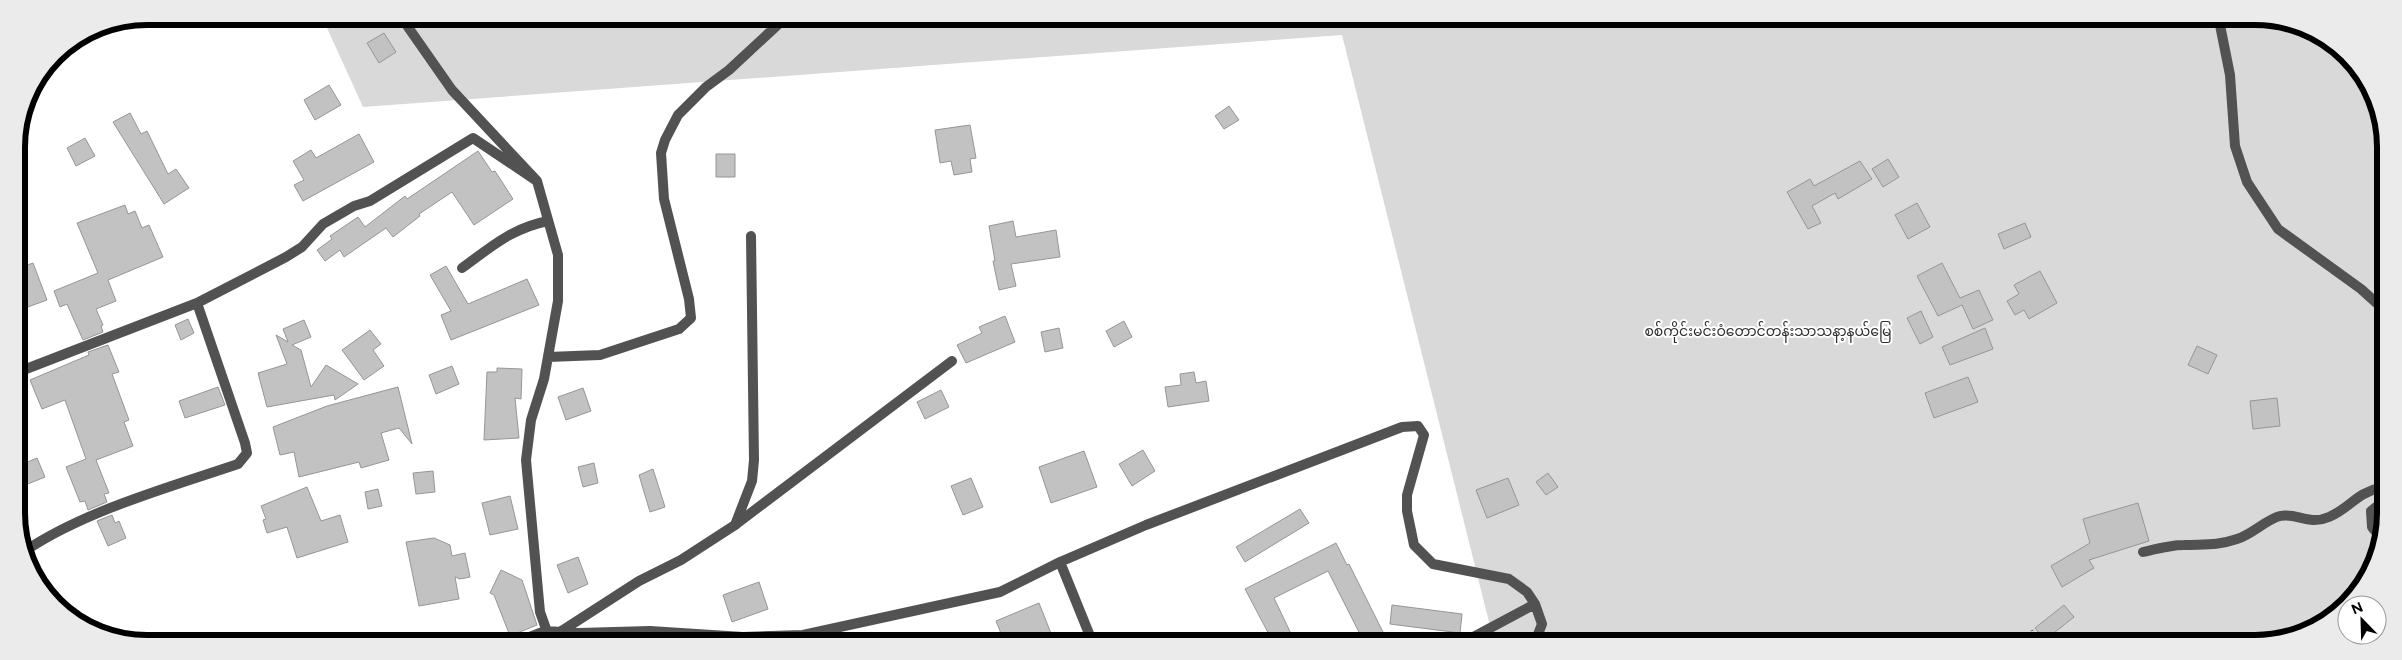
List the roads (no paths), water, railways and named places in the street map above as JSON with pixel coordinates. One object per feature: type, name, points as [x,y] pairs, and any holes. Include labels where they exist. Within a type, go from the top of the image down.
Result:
[{"type":"street","points":[[407,25],[452,90],[537,181],[558,256],[558,301],[544,379],[531,420],[526,460],[540,612],[548,635]]},
{"type":"street","points":[[548,357],[600,355],[679,329],[691,318],[689,299],[664,199],[661,153],[665,140],[678,115],[706,87],[729,70],[777,25]]},
{"type":"street","points":[[2220,25],[2230,75],[2235,146],[2247,182],[2278,229],[2354,284],[2377,304]]},
{"type":"street","points":[[26,369],[197,302],[302,247],[323,224],[354,206],[370,201],[473,138],[537,181]]},
{"type":"street","points":[[462,268],[526,225],[548,221]]},
{"type":"street","points":[[735,525],[752,481],[754,460],[751,236]]},
{"type":"street","points":[[30,548],[47,536],[84,520],[238,464],[242,459],[246,453],[245,442],[197,302]]},
{"type":"street","points":[[551,635],[560,632],[638,581],[681,560],[735,525],[952,361]]},
{"type":"street","points":[[783,635],[803,634],[1000,592],[1060,562],[1146,525],[1402,426],[1418,426],[1424,435],[1407,495],[1407,511],[1414,545],[1433,564],[1509,579],[1527,592],[1535,604],[1542,624],[1538,635]]},
{"type":"street","points":[[2143,552],[2183,544],[2214,546],[2239,539],[2256,531],[2272,518],[2284,515],[2314,521],[2330,517],[2366,491],[2377,488]]},
{"type":"street","points":[[2376,532],[2372,527],[2370,511],[2377,506]]},
{"type":"street","points":[[1060,562],[1090,635]]},
{"type":"street","points":[[1477,635],[1535,604]]},
{"type":"street","points":[[560,632],[650,631],[712,635]]},
{"type":"park label","name":"စစ်ကိုင်းမင်းဝံတောင်တန်းသာသနာ့နယ်မြေ","points":[[1768,331]]}]
